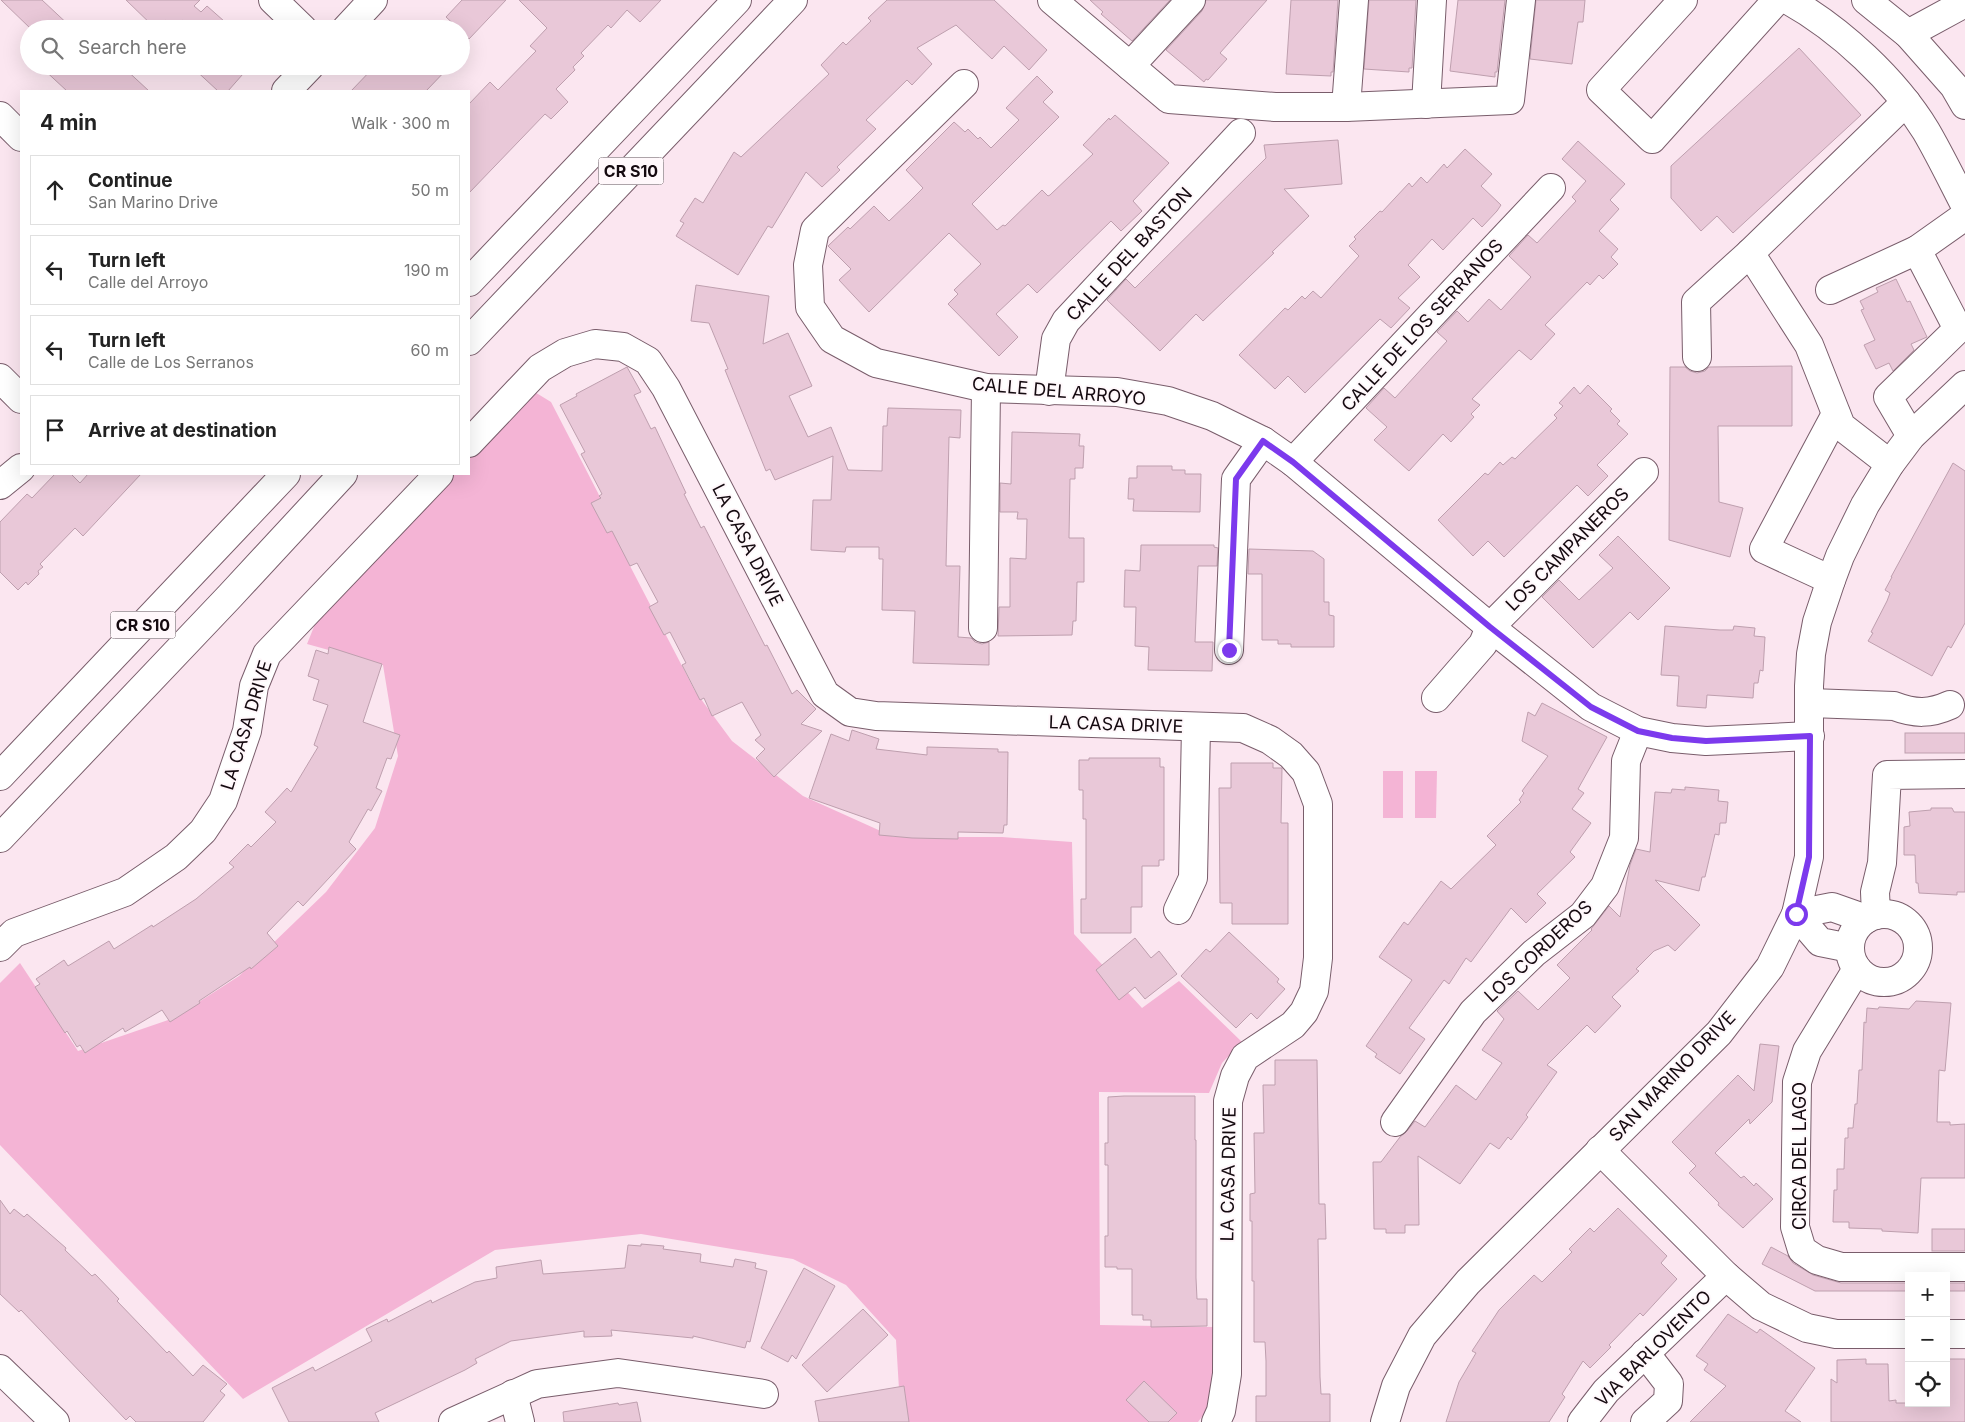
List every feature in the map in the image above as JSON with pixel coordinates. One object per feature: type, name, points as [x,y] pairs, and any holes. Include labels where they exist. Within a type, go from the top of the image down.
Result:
[{"type":"street","points":[[273,0],[294,20]]},
{"type":"street","points":[[354,20],[373,0]]},
{"type":"street","name":"CR S10","points":[[470,281],[737,0]]},
{"type":"street","name":"CR S10","points":[[470,340],[794,0]]},
{"type":"street","points":[[1052,0],[1169,99],[1275,106],[1426,104],[1510,100],[1521,0]]},
{"type":"street","points":[[1130,66],[1191,0]]},
{"type":"street","points":[[1346,106],[1354,0]]},
{"type":"street","points":[[1426,104],[1432,0]]},
{"type":"street","points":[[1683,0],[1601,90],[1652,139],[1777,0]]},
{"type":"street","points":[[1788,0],[1805,9],[1861,55],[1906,102],[1930,137],[1965,205]]},
{"type":"street","points":[[1866,0],[1908,34],[1954,86],[1965,105]]},
{"type":"street","points":[[1908,34],[1965,3]]},
{"type":"street","points":[[287,90],[301,75]]},
{"type":"street","name":"CALLE DEL ARROYO","points":[[964,84],[815,230],[808,265],[810,307],[832,338],[876,363],[986,388],[1117,392],[1168,401],[1212,416],[1263,441],[1293,462],[1490,627],[1591,707],[1638,731],[1672,738],[1706,741],[1810,736]]},
{"type":"street","points":[[1697,357],[1696,302],[1750,254],[1906,102]]},
{"type":"street","points":[[0,116],[20,136]]},
{"type":"street","name":"CALLE DEL BASTON","points":[[1049,391],[1056,338],[1066,321],[1241,134]]},
{"type":"street","name":"CALLE DE LOS SERRANOS","points":[[1293,462],[1551,188]]},
{"type":"street","points":[[1830,290],[1916,250],[1965,216]]},
{"type":"street","points":[[1911,436],[1888,397],[1958,329],[1916,250]]},
{"type":"street","points":[[1750,254],[1809,345],[1841,426],[1890,464]]},
{"type":"street","name":"LA CASA DRIVE","points":[[470,442],[540,368],[565,353],[595,344],[623,347],[648,361],[666,388],[825,694],[850,712],[876,716],[1243,728],[1270,740],[1291,755],[1306,772],[1318,804],[1318,958],[1314,991],[1304,1012],[1293,1025],[1245,1057],[1235,1076],[1228,1100],[1227,1374],[1221,1412],[1216,1422]]},
{"type":"street","points":[[0,378],[20,398]]},
{"type":"street","name":"SAN MARINO DRIVE","points":[[1385,1422],[1396,1386],[1422,1336],[1468,1282],[1719,1032],[1770,967],[1796,914],[1809,857],[1809,686],[1811,654],[1817,622],[1831,580],[1840,556],[1865,505],[1890,464],[1911,436],[1965,385]]},
{"type":"street","points":[[983,628],[986,388]]},
{"type":"street","points":[[1831,580],[1764,549],[1836,414]]},
{"type":"street","points":[[1229,650],[1236,479],[1263,441]]},
{"type":"street","points":[[0,485],[20,469]]},
{"type":"street","name":"LOS CAMPANEROS","points":[[1436,698],[1483,644],[1490,627],[1644,472]]},
{"type":"street","name":"CR S10","points":[[0,776],[285,475]]},
{"type":"street","name":"CR S10","points":[[0,838],[342,475]]},
{"type":"street","name":"LA CASA DRIVE","points":[[0,947],[14,934],[125,892],[176,857],[203,831],[223,801],[247,731],[254,686],[267,654],[438,475]]},
{"type":"street","points":[[1810,703],[1894,706],[1907,711],[1935,711],[1958,706]]},
{"type":"street","points":[[1178,910],[1193,878],[1196,726]]},
{"type":"street","name":"LOS CORDEROS","points":[[1395,1122],[1473,1012],[1534,953],[1583,915],[1605,886],[1624,838],[1626,762],[1638,731]]},
{"type":"street","points":[[1871,917],[1882,863],[1888,775],[1965,774]]},
{"type":"street","points":[[1832,907],[1871,917],[1893,916],[1908,924],[1915,933],[1918,955],[1914,966],[1907,974],[1892,981],[1876,981],[1866,977],[1854,959],[1820,942],[1796,914],[1832,907]]},
{"type":"street","name":"CIRCA DEL LAGO","points":[[1871,917],[1858,927],[1852,937],[1854,959],[1807,1051],[1797,1082],[1795,1226],[1802,1250],[1817,1260],[1841,1267],[1965,1267]]},
{"type":"street","points":[[1600,1150],[1726,1276],[1761,1306],[1807,1328],[1836,1334],[1905,1334]]},
{"type":"street","name":"VIA BARLOVENTO","points":[[1582,1422],[1606,1391],[1726,1276]]},
{"type":"street","points":[[1950,1334],[1965,1334]]},
{"type":"street","points":[[1645,1353],[1669,1384],[1668,1401],[1645,1422]]},
{"type":"street","points":[[0,1369],[55,1422]]},
{"type":"street","points":[[453,1422],[537,1384],[618,1373],[764,1394]]},
{"type":"street","points":[[513,1394],[520,1422]]},
{"type":"shaded area","points":[[533,391],[551,402],[598,493],[629,564],[695,691],[732,741],[803,796],[894,837],[1002,837],[1072,842],[1074,934],[1142,1008],[1179,981],[1242,1042],[1222,1063],[1209,1093],[1099,1092],[1100,1325],[1214,1327],[1211,1394],[1207,1410],[1198,1422],[901,1422],[896,1340],[846,1285],[793,1259],[641,1234],[495,1250],[243,1399],[0,1145],[0,983],[20,963],[78,1051],[174,1018],[239,976],[326,892],[375,828],[398,756],[383,665],[307,644],[322,607],[448,475],[470,475],[470,454]]},
{"type":"shaded area","points":[[1383,771],[1403,771],[1403,818],[1383,818]]},
{"type":"shaded area","points":[[1415,771],[1437,771],[1436,818],[1415,818]]},
{"type":"building","points":[[1,0],[42,0],[63,20],[22,20]]},
{"type":"building","points":[[126,0],[200,0],[194,6],[201,12],[207,6],[223,20],[165,20],[147,20]]},
{"type":"building","points":[[462,0],[506,0],[470,38],[470,20],[449,20],[446,17]]},
{"type":"building","points":[[519,0],[661,0],[640,22],[627,10],[611,28],[608,25],[581,53],[584,56],[573,67],[575,70],[556,89],[568,102],[551,119],[545,114],[470,192],[470,103],[490,82],[498,90],[536,51],[530,46],[547,28]]},
{"type":"building","points":[[887,0],[994,0],[1047,50],[1029,70],[1004,46],[992,59],[956,25],[917,48],[932,64],[912,85],[907,80],[866,120],[876,129],[837,167],[840,170],[822,187],[806,172],[772,228],[768,226],[738,275],[676,236],[684,223],[680,221],[695,198],[703,203],[734,152],[741,157],[829,74],[821,65],[843,42],[846,45],[871,21],[868,18]]},
{"type":"building","points":[[1090,0],[1170,0],[1132,41],[1101,14],[1103,12]]},
{"type":"building","points":[[1206,0],[1267,0],[1220,53],[1227,59],[1204,82],[1166,50],[1202,11]]},
{"type":"building","points":[[1291,0],[1338,0],[1333,72],[1331,72],[1331,76],[1286,74]]},
{"type":"building","points":[[1369,0],[1416,0],[1412,68],[1409,68],[1409,72],[1364,69]]},
{"type":"building","points":[[1458,0],[1505,0],[1495,77],[1450,71]]},
{"type":"building","points":[[1536,0],[1585,0],[1583,22],[1578,22],[1572,64],[1530,59]]},
{"type":"building","points":[[1799,48],[1861,115],[1733,233],[1717,216],[1701,231],[1671,198],[1671,166]]},
{"type":"building","points":[[50,75],[132,75],[148,90],[66,90]]},
{"type":"building","points":[[201,75],[242,75],[229,90],[217,90]]},
{"type":"building","points":[[366,75],[441,75],[427,90],[352,90]]},
{"type":"building","points":[[1037,76],[1053,92],[1043,102],[1059,117],[972,204],[997,230],[1003,225],[1005,226],[1042,190],[1048,196],[1050,195],[1093,154],[1083,145],[1109,118],[1110,120],[1115,115],[1169,163],[1133,201],[1142,211],[1121,231],[1111,221],[1037,293],[1028,284],[996,314],[1018,337],[999,356],[948,304],[958,294],[954,290],[981,264],[949,233],[869,312],[839,280],[851,269],[828,246],[848,227],[850,229],[874,206],[889,221],[909,202],[923,188],[906,170],[954,122],[965,132],[968,129],[978,139],[980,137],[991,148],[1019,120],[1006,108]]},
{"type":"building","points":[[1338,140],[1342,184],[1284,189],[1309,216],[1272,252],[1274,253],[1203,321],[1196,314],[1160,351],[1107,300],[1126,279],[1135,288],[1266,158],[1264,145]]},
{"type":"building","points":[[1578,141],[1625,184],[1610,200],[1619,209],[1599,231],[1618,249],[1611,257],[1618,264],[1603,279],[1599,275],[1590,285],[1587,282],[1545,325],[1555,334],[1531,360],[1519,350],[1472,399],[1480,405],[1471,414],[1474,417],[1451,442],[1443,434],[1409,471],[1374,440],[1387,427],[1366,408],[1384,388],[1395,398],[1447,341],[1437,332],[1457,311],[1468,322],[1489,299],[1501,310],[1531,277],[1509,256],[1528,235],[1537,243],[1576,201],[1572,197],[1586,181],[1562,159]]},
{"type":"building","points":[[1465,149],[1492,174],[1481,186],[1501,205],[1497,211],[1482,227],[1473,218],[1443,250],[1432,239],[1408,265],[1420,277],[1398,298],[1410,308],[1391,328],[1380,319],[1305,393],[1288,376],[1275,389],[1239,355],[1285,308],[1288,310],[1302,296],[1305,299],[1313,291],[1321,298],[1359,256],[1349,246],[1356,239],[1354,237],[1380,211],[1382,212],[1409,183],[1412,187],[1421,177],[1427,183],[1444,164],[1447,168]]},
{"type":"building","points":[[1896,279],[1907,302],[1910,301],[1927,337],[1911,344],[1914,350],[1893,371],[1889,363],[1876,369],[1864,345],[1875,340],[1861,310],[1864,309],[1860,301],[1878,292],[1876,288]]},
{"type":"building","points":[[696,285],[769,296],[763,344],[788,333],[812,386],[789,396],[808,437],[831,427],[848,470],[882,471],[883,426],[887,426],[888,408],[961,410],[960,438],[949,437],[946,566],[960,566],[958,637],[971,638],[975,642],[982,644],[989,642],[989,665],[913,663],[915,611],[882,610],[883,559],[879,559],[879,547],[846,547],[845,552],[811,550],[813,500],[831,500],[833,456],[775,480],[770,469],[766,471],[725,370],[728,369],[709,323],[691,321]]},
{"type":"building","points":[[1792,366],[1792,426],[1718,426],[1719,502],[1743,508],[1730,557],[1669,540],[1670,367],[1685,367],[1697,373],[1705,371],[1709,367]]},
{"type":"building","points":[[627,367],[641,392],[634,395],[651,429],[655,427],[701,528],[704,526],[765,646],[767,645],[792,694],[797,690],[816,709],[801,724],[822,731],[774,777],[756,758],[765,749],[755,740],[761,735],[742,702],[712,716],[704,698],[700,700],[682,665],[686,663],[670,632],[664,635],[649,607],[658,602],[637,563],[630,566],[612,531],[607,533],[591,503],[601,498],[599,496],[602,494],[581,454],[585,452],[560,405],[577,396],[576,394]]},
{"type":"building","points":[[1588,385],[1612,409],[1610,411],[1620,421],[1617,424],[1628,434],[1597,465],[1608,476],[1588,496],[1577,485],[1504,557],[1488,541],[1473,556],[1438,520],[1485,473],[1488,475],[1500,462],[1503,465],[1512,457],[1515,459],[1557,418],[1554,415],[1563,406],[1559,403],[1574,387],[1580,394]]},
{"type":"building","points":[[1012,432],[1080,434],[1079,446],[1084,446],[1083,468],[1075,468],[1075,479],[1070,479],[1069,538],[1084,538],[1084,582],[1077,582],[1076,621],[1073,621],[1072,635],[998,636],[999,607],[1010,607],[1010,558],[1026,559],[1027,519],[1017,519],[1018,512],[1000,512],[1000,483],[1011,484]]},
{"type":"building","points":[[1953,463],[1965,471],[1965,623],[1951,648],[1948,646],[1932,676],[1868,641],[1890,593],[1885,590],[1891,577]]},
{"type":"building","points":[[1137,466],[1172,466],[1172,470],[1185,470],[1185,474],[1201,474],[1200,512],[1133,511],[1134,499],[1128,499],[1129,478],[1137,478]]},
{"type":"building","points":[[54,475],[72,475],[80,483],[87,475],[140,475],[83,536],[75,528],[40,564],[43,567],[38,571],[39,574],[28,585],[26,582],[18,590],[0,572],[0,522],[27,494],[32,498]]},
{"type":"building","points":[[1618,536],[1670,588],[1638,620],[1630,612],[1593,648],[1542,597],[1559,580],[1579,600],[1613,568],[1599,555]]},
{"type":"building","points":[[1141,545],[1214,545],[1214,547],[1218,548],[1217,566],[1198,566],[1195,642],[1213,642],[1212,671],[1148,670],[1149,647],[1135,646],[1136,607],[1124,607],[1125,570],[1140,571]]},
{"type":"building","points":[[1249,549],[1313,551],[1324,559],[1324,602],[1329,602],[1329,615],[1334,616],[1334,647],[1291,647],[1291,644],[1278,644],[1278,640],[1262,640],[1262,574],[1248,574]]},
{"type":"building","points":[[1665,626],[1720,630],[1733,630],[1734,626],[1755,628],[1754,636],[1765,637],[1763,671],[1760,670],[1758,683],[1754,683],[1753,698],[1707,695],[1706,708],[1677,706],[1679,676],[1661,675]]},
{"type":"building","points":[[329,647],[382,664],[363,722],[400,735],[391,759],[387,758],[376,788],[382,791],[371,811],[368,809],[349,842],[356,849],[303,906],[298,901],[267,933],[278,946],[251,969],[250,967],[170,1022],[162,1010],[125,1032],[123,1028],[85,1053],[80,1045],[77,1047],[67,1031],[65,1033],[35,987],[40,984],[36,979],[64,960],[68,966],[109,941],[114,949],[152,925],[153,927],[196,899],[234,867],[229,863],[248,844],[251,847],[276,822],[265,812],[287,788],[291,792],[318,747],[314,745],[328,705],[313,700],[319,680],[308,676],[316,650],[328,654]]},
{"type":"building","points":[[1542,703],[1607,737],[1578,789],[1584,793],[1572,809],[1591,823],[1570,852],[1575,857],[1537,894],[1546,903],[1526,923],[1511,908],[1471,962],[1466,958],[1449,984],[1444,980],[1409,1028],[1425,1039],[1400,1074],[1375,1057],[1377,1054],[1366,1046],[1412,980],[1379,957],[1404,922],[1408,925],[1441,881],[1451,889],[1496,845],[1487,836],[1521,802],[1519,800],[1524,793],[1522,791],[1548,756],[1522,741],[1528,712],[1535,716]]},
{"type":"building","points":[[852,730],[879,739],[876,749],[927,755],[927,747],[998,749],[998,752],[1008,752],[1007,825],[1004,825],[1003,833],[958,832],[958,839],[879,835],[880,823],[809,798],[831,734],[849,741]]},
{"type":"building","points":[[1905,733],[1965,733],[1965,753],[1905,753]]},
{"type":"building","points":[[1089,758],[1160,758],[1160,767],[1164,767],[1164,860],[1159,860],[1159,866],[1142,866],[1142,907],[1131,907],[1131,933],[1081,933],[1081,899],[1086,899],[1086,819],[1083,819],[1083,790],[1079,790],[1079,760],[1089,760]]},
{"type":"building","points":[[1231,763],[1273,763],[1273,768],[1282,768],[1281,823],[1288,823],[1288,924],[1232,924],[1232,903],[1220,903],[1219,788],[1231,788]]},
{"type":"building","points":[[1685,787],[1719,790],[1718,801],[1728,802],[1726,823],[1720,823],[1719,835],[1715,834],[1705,877],[1702,877],[1699,891],[1655,880],[1700,925],[1675,951],[1668,945],[1654,951],[1636,969],[1639,971],[1612,997],[1621,1006],[1595,1033],[1587,1025],[1547,1065],[1557,1072],[1526,1115],[1528,1117],[1511,1140],[1508,1137],[1499,1149],[1490,1143],[1460,1184],[1418,1156],[1419,1225],[1405,1225],[1405,1233],[1386,1233],[1386,1229],[1374,1229],[1373,1162],[1381,1162],[1415,1121],[1425,1127],[1456,1085],[1476,1100],[1502,1063],[1482,1050],[1504,1019],[1497,1011],[1518,991],[1538,1010],[1570,978],[1557,965],[1592,930],[1609,906],[1620,917],[1630,865],[1636,849],[1650,852],[1655,792],[1671,793],[1672,789],[1685,790]]},
{"type":"building","points":[[1931,808],[1952,808],[1954,812],[1965,812],[1965,892],[1957,892],[1957,895],[1919,893],[1918,883],[1916,883],[1915,855],[1904,855],[1904,827],[1910,826],[1909,812],[1931,810]]},
{"type":"building","points":[[1229,932],[1279,979],[1277,982],[1285,989],[1257,1019],[1251,1013],[1236,1028],[1181,976],[1206,949],[1210,952]]},
{"type":"building","points":[[1135,938],[1151,958],[1159,951],[1177,974],[1145,999],[1135,987],[1119,1000],[1096,970]]},
{"type":"building","points":[[1916,1001],[1951,1003],[1945,1071],[1939,1070],[1937,1122],[1950,1122],[1950,1125],[1965,1124],[1965,1178],[1921,1178],[1918,1233],[1849,1228],[1849,1222],[1833,1222],[1834,1190],[1837,1190],[1837,1169],[1844,1169],[1845,1138],[1848,1138],[1848,1128],[1853,1128],[1855,1104],[1857,1104],[1859,1070],[1862,1070],[1864,1022],[1866,1023],[1867,1008],[1909,1009]]},
{"type":"building","points":[[1760,1044],[1779,1046],[1772,1102],[1750,1124],[1749,1119],[1715,1153],[1741,1178],[1744,1176],[1754,1186],[1756,1183],[1773,1199],[1743,1228],[1718,1205],[1719,1203],[1689,1173],[1696,1166],[1672,1142],[1738,1075],[1754,1091]]},
{"type":"building","points":[[1275,1060],[1317,1060],[1319,1204],[1325,1204],[1326,1239],[1318,1239],[1320,1377],[1321,1394],[1330,1394],[1330,1422],[1256,1422],[1256,1396],[1266,1396],[1266,1361],[1265,1342],[1254,1342],[1254,1281],[1252,1281],[1250,1194],[1255,1193],[1254,1133],[1264,1133],[1263,1085],[1275,1085]]},
{"type":"building","points":[[1195,1096],[1197,1299],[1207,1299],[1207,1326],[1151,1327],[1151,1320],[1143,1320],[1143,1315],[1132,1315],[1132,1269],[1105,1267],[1105,1236],[1108,1236],[1108,1165],[1105,1165],[1105,1143],[1108,1143],[1108,1097]]},
{"type":"building","points":[[0,1200],[10,1214],[14,1209],[24,1217],[27,1214],[66,1248],[65,1250],[92,1276],[95,1274],[119,1299],[117,1301],[167,1353],[169,1351],[193,1376],[203,1365],[227,1384],[220,1391],[225,1395],[203,1422],[136,1422],[130,1416],[126,1420],[21,1310],[19,1312],[0,1294]]},
{"type":"building","points":[[1618,1208],[1667,1256],[1661,1263],[1677,1279],[1643,1316],[1640,1313],[1590,1368],[1583,1361],[1562,1394],[1565,1397],[1549,1422],[1446,1422],[1459,1382],[1476,1353],[1472,1351],[1499,1310],[1534,1275],[1542,1282],[1572,1252],[1569,1249],[1590,1228],[1594,1232]]},
{"type":"building","points":[[1932,1229],[1965,1229],[1965,1251],[1932,1251]]},
{"type":"building","points":[[641,1244],[664,1246],[663,1249],[701,1254],[700,1262],[733,1267],[735,1259],[756,1263],[755,1268],[767,1271],[750,1342],[747,1341],[745,1348],[693,1336],[693,1338],[611,1330],[612,1336],[584,1337],[584,1331],[511,1341],[475,1359],[477,1363],[465,1370],[375,1413],[379,1422],[289,1422],[272,1388],[313,1367],[315,1371],[372,1341],[366,1329],[387,1319],[388,1322],[431,1300],[432,1303],[475,1282],[497,1278],[496,1267],[541,1260],[543,1274],[625,1268],[628,1245],[641,1246]]},
{"type":"building","points":[[1771,1247],[1788,1256],[1793,1263],[1813,1275],[1841,1283],[1905,1283],[1905,1291],[1815,1291],[1762,1264]]},
{"type":"building","points":[[804,1268],[835,1286],[796,1359],[792,1355],[788,1362],[761,1348]]},
{"type":"building","points":[[1950,1283],[1965,1283],[1965,1291],[1950,1291]]},
{"type":"building","points":[[863,1309],[888,1335],[827,1392],[802,1365]]},
{"type":"building","points":[[1728,1314],[1757,1333],[1760,1329],[1815,1368],[1785,1411],[1801,1422],[1690,1422],[1726,1386],[1704,1370],[1708,1364],[1696,1356]]},
{"type":"building","points":[[1866,1359],[1866,1364],[1888,1364],[1889,1401],[1896,1400],[1896,1403],[1905,1403],[1905,1407],[1950,1407],[1950,1359],[1965,1359],[1965,1422],[1831,1422],[1831,1379],[1837,1383],[1837,1360]]},
{"type":"building","points":[[1144,1381],[1177,1413],[1168,1422],[1149,1422],[1126,1400]]},
{"type":"building","points":[[904,1386],[909,1422],[819,1422],[815,1401]]},
{"type":"building","points":[[637,1402],[641,1422],[564,1422],[563,1412],[618,1403],[619,1405]]},
{"type":"route","points":[[1229,650],[1236,479],[1263,441],[1293,462],[1490,627],[1591,707],[1638,731],[1672,738],[1706,741],[1810,736],[1809,857],[1796,914]]}]
